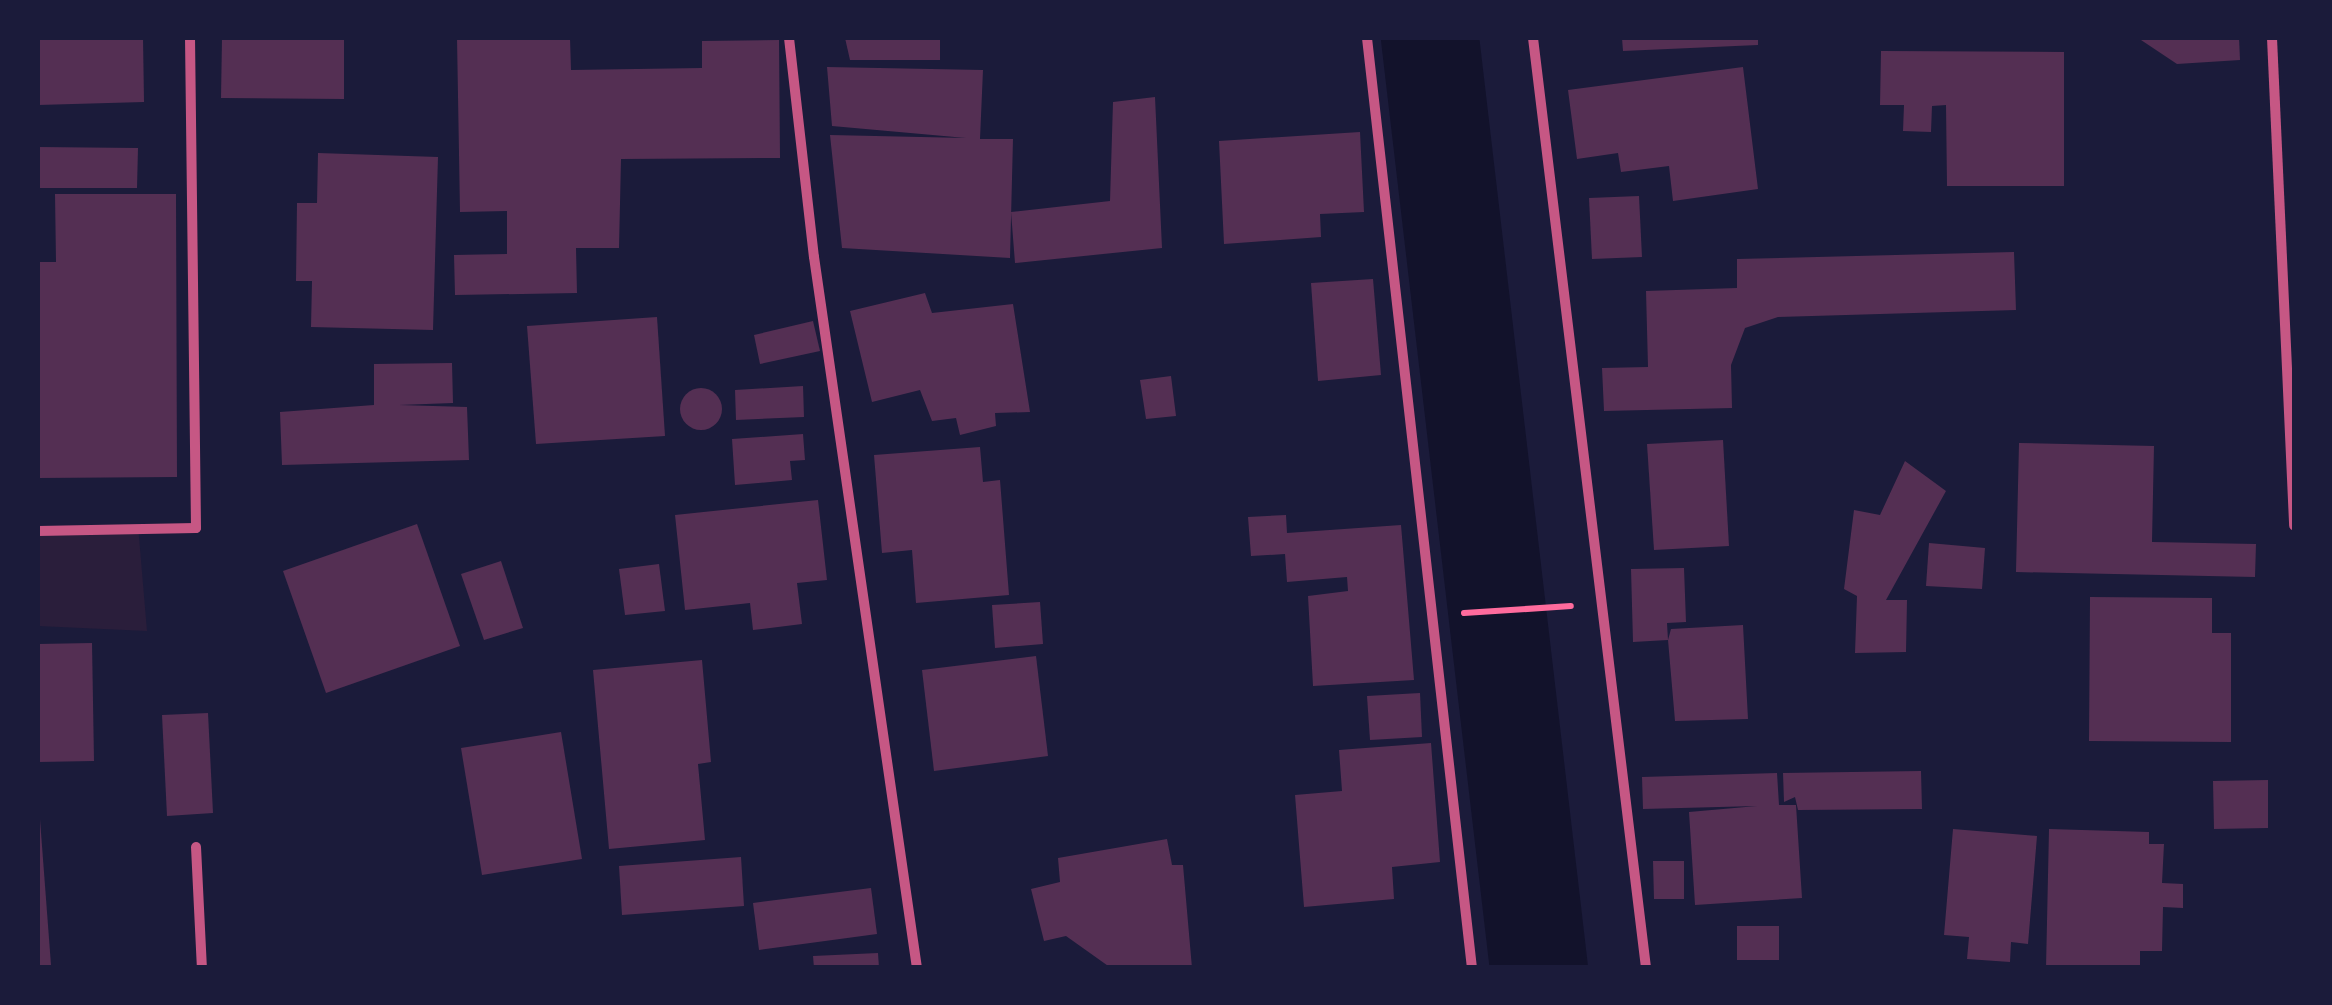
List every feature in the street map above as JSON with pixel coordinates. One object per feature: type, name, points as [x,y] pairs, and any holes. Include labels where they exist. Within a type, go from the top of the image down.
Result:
[{"type":"street","points":[[38,531],[196,528],[190,38]]},
{"type":"street","points":[[789,38],[814,258],[917,968]]},
{"type":"street","points":[[1366,38],[1427,615],[1472,968]]},
{"type":"street","points":[[1532,38],[1646,968]]},
{"type":"street","points":[[2272,38],[2294,526]]},
{"type":"street","points":[[196,847],[202,968]]},
{"type":"path","points":[[1427,615],[1603,604]]},
{"type":"shaded area","points":[[138,525],[147,631],[38,626],[38,528]]},
{"type":"building","points":[[38,38],[143,38],[144,102],[38,105]]},
{"type":"building","points":[[222,38],[344,38],[344,99],[221,98]]},
{"type":"building","points":[[457,38],[570,38],[571,70],[702,68],[702,41],[779,40],[780,158],[621,159],[619,248],[576,248],[577,293],[455,295],[454,255],[507,254],[507,211],[460,212]]},
{"type":"building","points":[[845,38],[940,38],[940,60],[850,60]]},
{"type":"building","points":[[1622,38],[1758,38],[1758,45],[1623,51]]},
{"type":"building","points":[[2138,38],[2239,38],[2240,60],[2177,64]]},
{"type":"building","points":[[1881,51],[2064,52],[2064,186],[1947,186],[1946,105],[1932,106],[1931,132],[1903,131],[1904,105],[1880,105]]},
{"type":"building","points":[[827,67],[983,70],[980,139],[1013,139],[1010,258],[842,248],[830,135],[966,138],[832,126]]},
{"type":"building","points":[[1743,67],[1758,189],[1673,201],[1669,166],[1621,172],[1618,153],[1577,159],[1568,90]]},
{"type":"building","points":[[1155,97],[1162,248],[1015,263],[1011,212],[1110,201],[1113,102]]},
{"type":"building","points":[[1360,132],[1364,212],[1320,214],[1321,237],[1224,244],[1219,141]]},
{"type":"building","points":[[38,147],[138,148],[137,188],[38,188]]},
{"type":"building","points":[[318,153],[438,157],[433,330],[311,327],[312,281],[296,281],[297,203],[317,203]]},
{"type":"building","points":[[55,194],[176,194],[177,477],[38,478],[38,262],[56,262]]},
{"type":"building","points":[[1639,196],[1642,257],[1592,259],[1589,198]]},
{"type":"building","points":[[2014,252],[2016,310],[1778,317],[1745,328],[1731,365],[1732,408],[1604,411],[1602,368],[1648,367],[1646,291],[1737,288],[1737,259]]},
{"type":"building","points":[[1373,279],[1381,375],[1318,381],[1311,283]]},
{"type":"building","points":[[925,293],[932,313],[1013,304],[1030,412],[995,413],[996,426],[960,435],[956,418],[932,421],[920,390],[872,402],[850,311]]},
{"type":"building","points":[[657,317],[665,436],[536,444],[527,326]]},
{"type":"building","points":[[813,321],[820,351],[760,364],[754,335]]},
{"type":"building","points":[[452,363],[453,403],[399,405],[467,407],[469,460],[282,465],[280,412],[374,405],[374,364]]},
{"type":"building","points":[[1171,376],[1176,416],[1146,419],[1140,380]]},
{"type":"building","points":[[803,386],[804,417],[736,420],[735,390]]},
{"type":"building","points":[[701,388],[716,394],[722,409],[716,424],[701,430],[686,424],[680,409],[686,394]]},
{"type":"building","points":[[803,434],[805,460],[790,461],[792,480],[735,485],[732,439]]},
{"type":"building","points":[[1723,440],[1729,546],[1654,550],[1647,444]]},
{"type":"building","points":[[2019,443],[2154,446],[2152,542],[2256,544],[2255,577],[2016,572]]},
{"type":"building","points":[[980,447],[983,482],[1000,480],[1009,595],[916,603],[912,550],[882,553],[874,455]]},
{"type":"building","points":[[1905,461],[1946,491],[1886,600],[1907,600],[1906,652],[1855,653],[1857,596],[1844,589],[1854,510],[1880,515]]},
{"type":"building","points":[[818,500],[827,580],[797,583],[802,624],[753,630],[750,603],[685,610],[675,515]]},
{"type":"building","points":[[1286,515],[1287,533],[1401,525],[1414,680],[1313,686],[1308,596],[1348,591],[1347,577],[1287,582],[1285,554],[1251,556],[1248,517]]},
{"type":"building","points":[[417,524],[460,646],[326,693],[283,571]]},
{"type":"building","points":[[1929,543],[1985,548],[1982,589],[1926,586]]},
{"type":"building","points":[[501,561],[523,628],[484,640],[461,574]]},
{"type":"building","points":[[659,564],[665,611],[625,615],[619,569]]},
{"type":"building","points":[[1684,568],[1686,622],[1667,623],[1668,640],[1633,642],[1631,569]]},
{"type":"building","points":[[2090,597],[2212,598],[2212,633],[2231,633],[2231,742],[2089,741]]},
{"type":"building","points":[[1040,602],[1043,644],[995,648],[992,605]]},
{"type":"building","points":[[1743,625],[1748,719],[1675,721],[1668,640],[1671,629]]},
{"type":"building","points":[[92,643],[94,761],[38,762],[38,644]]},
{"type":"building","points":[[1036,656],[1048,756],[934,771],[922,670]]},
{"type":"building","points":[[702,660],[711,762],[698,764],[705,840],[609,849],[593,670]]},
{"type":"building","points":[[1420,693],[1422,737],[1370,740],[1367,696]]},
{"type":"building","points":[[208,713],[213,813],[167,816],[162,715]]},
{"type":"building","points":[[561,732],[582,859],[482,875],[461,748]]},
{"type":"building","points":[[1431,743],[1440,862],[1392,867],[1394,899],[1304,907],[1295,795],[1342,791],[1339,750]]},
{"type":"building","points":[[1921,771],[1922,809],[1798,810],[1795,797],[1784,802],[1783,773]]},
{"type":"building","points":[[1777,773],[1779,805],[1796,805],[1802,898],[1695,905],[1689,812],[1757,806],[1643,809],[1642,777]]},
{"type":"building","points":[[2268,780],[2268,828],[2214,829],[2213,781]]},
{"type":"building","points":[[38,793],[51,965],[38,966]]},
{"type":"building","points":[[1953,829],[2037,836],[2028,944],[2011,942],[2010,962],[1967,959],[1969,937],[1944,935]]},
{"type":"building","points":[[2049,829],[2149,832],[2149,844],[2164,844],[2162,883],[2183,884],[2183,908],[2163,907],[2162,951],[2140,951],[2140,968],[2046,968]]},
{"type":"building","points":[[1167,839],[1172,865],[1183,865],[1192,968],[1111,968],[1066,936],[1044,941],[1031,889],[1060,882],[1058,858]]},
{"type":"building","points":[[741,857],[744,906],[622,915],[619,866]]},
{"type":"building","points":[[1653,861],[1684,861],[1684,899],[1654,899]]},
{"type":"building","points":[[871,888],[877,934],[759,950],[753,903]]},
{"type":"building","points":[[1737,926],[1779,926],[1779,960],[1737,960]]},
{"type":"building","points":[[878,953],[879,968],[814,968],[813,956]]},
{"type":"waterway","points":[[1430,38],[1539,968]]}]
